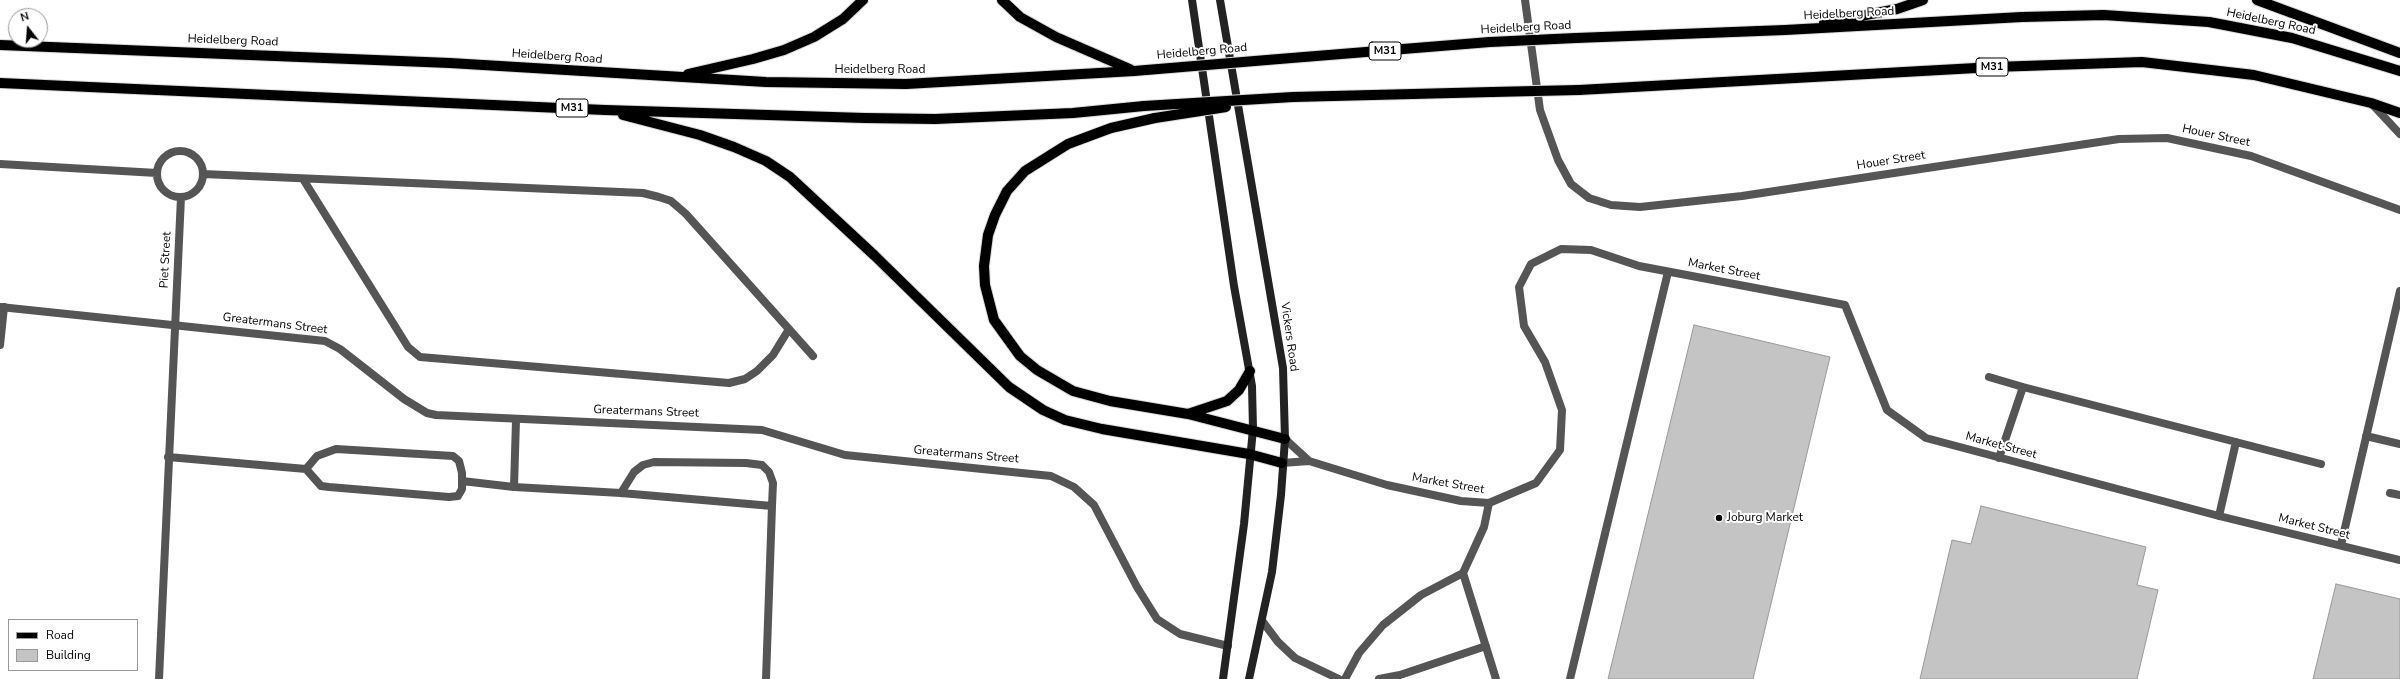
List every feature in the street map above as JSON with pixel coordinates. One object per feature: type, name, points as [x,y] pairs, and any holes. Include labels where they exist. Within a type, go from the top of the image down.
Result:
[{"type":"main road","points":[[676,77],[784,50],[814,37],[843,19],[863,0]]},
{"type":"main road","points":[[1002,0],[1020,17],[1050,34],[1134,71]]},
{"type":"main road","points":[[1192,0],[1234,286],[1252,386],[1253,429],[1249,454],[1244,524],[1223,679]]},
{"type":"main road","name":"Vickers Road","points":[[1220,0],[1283,368],[1285,439],[1282,463],[1281,495],[1262,622],[1249,679]]},
{"type":"main road","points":[[1785,30],[1897,9],[1922,0]]},
{"type":"main road","points":[[2257,0],[2400,53]]},
{"type":"main road","name":"Heidelberg Road","points":[[0,45],[450,63],[676,77],[906,84],[1134,71],[1490,42],[1785,30],[2022,17],[2104,15],[2209,22],[2292,38],[2400,71]]},
{"type":"main road","name":"M31","points":[[0,83],[605,110],[815,117],[934,119],[1073,113],[1144,106],[1293,97],[1579,90],[1994,67],[2142,62],[2254,75],[2371,103],[2400,112]]},
{"type":"main road","points":[[1285,439],[1253,429],[1188,414],[1110,401],[1073,390],[1049,378],[1020,356],[1004,336],[989,306],[985,285],[984,266],[988,235],[995,215],[1007,191],[1024,171],[1068,144],[1111,128],[1155,118],[1293,97]]},
{"type":"main road","points":[[605,110],[700,135],[734,147],[766,161],[790,177],[875,256],[1009,387],[1043,410],[1065,420],[1102,429],[1249,454],[1282,463]]},
{"type":"main road","points":[[1188,414],[1226,401],[1239,390],[1250,371]]},
{"type":"street","name":"Houer Street","points":[[1525,0],[1540,110],[1558,160],[1571,184],[1589,198],[1611,205],[1640,207],[1742,196],[2119,139],[2167,138],[2251,156],[2400,210]]},
{"type":"street","points":[[2371,103],[2400,134]]},
{"type":"street","points":[[183,151],[196,158],[201,164],[203,174],[200,186],[196,192],[181,197],[167,193],[158,181],[157,173],[163,160],[168,154],[183,151]]},
{"type":"street","points":[[0,164],[157,173]]},
{"type":"street","points":[[203,174],[642,193],[659,197],[671,201],[686,214],[813,356]]},
{"type":"street","points":[[303,178],[408,348],[420,357],[729,382],[746,379],[757,372],[773,355],[789,329]]},
{"type":"street","name":"Piet Street","points":[[159,679],[174,324],[181,197]]},
{"type":"street","name":"Market Street","points":[[1285,439],[1309,460],[1387,485],[1461,501],[1489,503],[1536,483],[1560,450],[1562,410],[1545,362],[1524,326],[1519,287],[1531,264],[1560,248],[1591,250],[1639,266],[1845,305],[1887,410],[1926,438],[2219,516],[2400,560]]},
{"type":"street","points":[[1570,679],[1668,272]]},
{"type":"street","points":[[2340,545],[2400,291]]},
{"type":"street","points":[[0,344],[2,307]]},
{"type":"street","name":"Greatermans Street","points":[[2,307],[325,341],[340,349],[404,399],[427,413],[516,420],[762,430],[845,455],[1051,476],[1074,487],[1094,505],[1137,587],[1157,619],[1180,634],[1228,646]]},
{"type":"street","points":[[1989,377],[2023,388],[2321,464]]},
{"type":"street","points":[[2000,458],[2023,388]]},
{"type":"street","points":[[514,487],[516,420]]},
{"type":"street","points":[[2366,436],[2400,444]]},
{"type":"street","points":[[2219,516],[2236,442]]},
{"type":"street","points":[[168,458],[306,469],[321,486],[441,496],[458,496],[462,489],[459,461],[453,456],[336,449],[317,456],[306,469]]},
{"type":"street","name":"Market Street","points":[[1282,463],[1309,460]]},
{"type":"street","points":[[621,493],[634,472],[643,465],[654,462],[746,463],[762,465],[769,472],[773,483],[766,679]]},
{"type":"street","points":[[462,481],[514,487],[621,493],[772,506]]},
{"type":"street","points":[[2390,493],[2400,495]]},
{"type":"street","points":[[1345,679],[1359,653],[1383,625],[1421,595],[1463,573],[1484,527],[1489,503]]},
{"type":"street","points":[[1463,573],[1496,679]]},
{"type":"street","points":[[1262,622],[1278,642],[1295,658],[1339,679]]},
{"type":"street","points":[[1379,679],[1400,674],[1486,646]]},
{"type":"building","name":"Joburg Market","points":[[1694,325],[1830,357],[1753,679],[1608,679]]},
{"type":"building","points":[[1981,506],[2146,547],[2137,585],[2158,590],[2137,679],[1920,679],[1952,540],[1971,544]]},
{"type":"building","points":[[2336,584],[2400,599],[2400,679],[2313,679]]},
{"type":"place","name":"Joburg Market","points":[[1719,518]]}]
